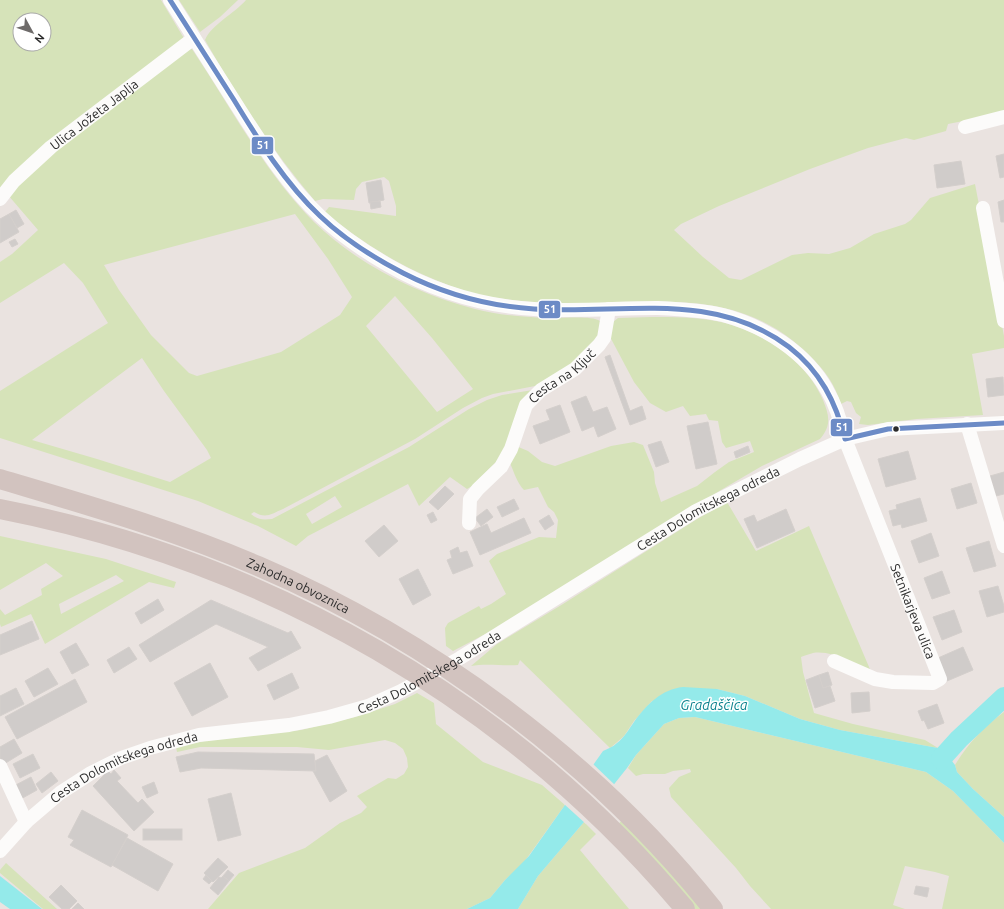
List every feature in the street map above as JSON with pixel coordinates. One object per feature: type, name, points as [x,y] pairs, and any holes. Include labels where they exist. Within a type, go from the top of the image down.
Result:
[{"type":"highway","name":"Zahodna obvoznica","points":[[0,479],[136,520],[201,543],[265,569],[313,591],[394,635],[439,663],[500,705],[564,757],[627,814],[668,857],[713,909]]},
{"type":"highway","name":"Zahodna obvoznica","points":[[0,509],[60,522],[148,547],[236,580],[299,608],[373,647],[427,680],[476,715],[551,774],[613,831],[650,869],[685,909]]},
{"type":"street","points":[[170,0],[252,130],[289,180],[318,215],[336,231],[359,247],[387,265],[420,281],[476,301],[533,309],[609,310],[658,308],[691,310],[722,315],[746,323],[769,334],[794,351],[813,369],[827,390],[846,439]]},
{"type":"street","name":"Ulica Jožeta Japlja","points":[[0,199],[14,181],[51,147],[194,38]]},
{"type":"street","points":[[965,127],[1004,117]]},
{"type":"street","points":[[983,208],[1004,321]]},
{"type":"street","name":"Cesta na Ključ","points":[[469,523],[470,499],[478,489],[501,467],[511,448],[526,405],[540,390],[575,369],[599,345],[604,338],[609,310]]},
{"type":"street","name":"Cesta Dolomitskega odreda","points":[[2,845],[42,808],[77,781],[103,766],[145,750],[199,736],[289,725],[322,719],[357,710],[383,700],[418,683],[696,511],[800,459],[846,439],[888,429],[1004,422]]},
{"type":"street","points":[[967,424],[1004,546]]},
{"type":"street","name":"Setnikarjeva ulica","points":[[834,661],[875,679],[893,682],[933,683],[940,679],[846,439]]},
{"type":"street","points":[[0,766],[26,822]]},
{"type":"green space","points":[[0,0],[161,0],[185,40],[0,189]]},
{"type":"green space","points":[[179,0],[238,0],[220,17],[200,32]]},
{"type":"green space","points":[[246,0],[1004,0],[1004,113],[948,124],[946,131],[914,140],[906,138],[868,148],[810,169],[719,206],[681,224],[674,230],[703,257],[729,278],[741,280],[792,255],[808,253],[829,254],[850,248],[874,234],[905,224],[911,220],[930,198],[975,184],[1004,336],[1004,348],[972,354],[983,415],[917,419],[868,425],[859,424],[861,417],[856,413],[851,402],[847,401],[841,404],[830,381],[809,355],[792,340],[767,324],[742,313],[716,306],[690,303],[636,302],[568,304],[532,302],[484,296],[466,292],[438,281],[407,267],[378,251],[351,233],[325,212],[329,207],[396,216],[396,206],[389,181],[384,177],[362,182],[356,189],[354,200],[323,199],[315,201],[256,123],[205,40],[212,29]]},
{"type":"green space","points":[[190,48],[279,182],[314,222],[349,251],[389,276],[453,303],[492,313],[528,317],[595,319],[600,321],[599,336],[573,363],[540,385],[493,394],[482,398],[463,408],[415,439],[283,509],[268,515],[262,515],[254,512],[251,514],[261,519],[272,519],[409,447],[469,409],[487,400],[502,395],[533,390],[503,455],[472,486],[467,489],[450,477],[419,506],[408,484],[308,536],[296,546],[258,526],[198,501],[0,438],[0,391],[108,323],[83,283],[64,263],[0,303],[0,262],[12,254],[38,230],[8,195],[36,165]],"holes":[[[295,214],[328,259],[352,297],[340,315],[281,352],[197,376],[189,373],[151,335],[119,290],[104,265]],[[395,296],[432,338],[473,389],[437,412],[366,326]],[[142,358],[207,450],[211,458],[170,482],[32,440]],[[335,496],[342,507],[312,524],[306,514]]]},
{"type":"green space","points":[[618,318],[692,318],[716,321],[748,331],[779,348],[805,371],[823,400],[828,415],[828,424],[824,434],[820,439],[762,466],[493,630],[453,651],[446,646],[445,628],[448,623],[479,606],[481,609],[491,604],[506,594],[489,561],[497,554],[539,537],[556,538],[558,520],[554,512],[548,507],[538,487],[524,490],[519,484],[510,463],[516,446],[528,451],[542,462],[555,466],[611,446],[634,442],[643,445],[654,472],[655,483],[661,502],[697,486],[729,462],[754,452],[750,441],[726,448],[722,442],[718,421],[709,420],[706,414],[690,416],[683,406],[666,412],[650,403],[634,382],[609,335],[613,322]]},
{"type":"green space","points":[[727,502],[756,551],[809,526],[872,674],[844,659],[829,654],[813,653],[801,657],[803,672],[814,713],[853,724],[925,740],[938,748],[840,730],[800,719],[745,696],[717,689],[652,701],[634,721],[624,736],[610,748],[520,660],[518,665],[471,666],[497,644],[697,519]]},
{"type":"green space","points":[[0,536],[106,559],[176,582],[174,588],[149,582],[45,644],[31,614],[1,627],[0,609],[5,615],[42,595],[41,589],[63,576],[46,563],[0,590]],"holes":[[[116,575],[124,581],[61,614],[59,604]]]},
{"type":"green space","points":[[417,693],[434,703],[436,724],[483,762],[542,785],[565,805],[522,865],[505,880],[490,898],[467,909],[208,909],[239,873],[305,848],[340,823],[361,813],[367,807],[357,796],[388,778],[396,779],[404,774],[408,767],[407,758],[403,749],[395,743],[385,740],[329,750],[297,747],[200,747],[177,752],[176,747],[204,741],[301,730],[355,717],[395,704]]},
{"type":"green space","points":[[1004,712],[1004,817],[973,789],[957,772],[955,765],[977,736]]},
{"type":"green space","points":[[695,717],[926,772],[953,791],[1004,843],[1004,909],[942,909],[949,876],[905,866],[893,905],[905,909],[771,909],[671,797],[669,788],[679,777],[691,772],[690,769],[673,771],[665,774],[643,774],[636,776],[628,768],[636,755],[664,724],[679,718]]},
{"type":"green space","points":[[621,821],[636,835],[703,909],[695,909],[618,825]]},
{"type":"green space","points":[[584,822],[596,834],[580,850],[629,909],[518,909],[538,876]]},
{"type":"green space","points":[[6,863],[57,909],[43,909],[0,873],[0,870]]},
{"type":"water","name":"Gradaščica","points":[[675,688],[717,689],[745,696],[800,719],[840,730],[938,748],[946,753],[955,765],[957,772],[973,789],[1004,817],[1004,843],[953,791],[926,772],[695,717],[679,718],[664,724],[636,755],[584,822],[538,876],[518,909],[467,909],[490,898],[505,880],[529,856],[603,751],[614,746],[622,739],[649,704],[661,694]]},
{"type":"water","points":[[0,876],[42,909],[10,909],[0,902]]},
{"type":"pier","points":[[592,763],[616,786],[586,824],[564,804]]},
{"type":"building","points":[[1004,154],[1004,177],[1000,178],[996,156]]},
{"type":"building","points":[[961,161],[965,184],[937,188],[934,165]]},
{"type":"building","points":[[381,180],[384,200],[369,203],[366,183]]},
{"type":"building","points":[[1004,200],[1004,222],[1001,222],[998,202]]},
{"type":"building","points":[[380,201],[381,207],[371,209],[370,202]]},
{"type":"building","points":[[16,210],[24,224],[17,228],[9,214]]},
{"type":"building","points":[[9,214],[19,232],[0,243],[0,219]]},
{"type":"building","points":[[15,239],[18,244],[12,247],[9,242]]},
{"type":"building","points":[[610,355],[630,411],[642,406],[646,419],[630,425],[605,357]]},
{"type":"building","points":[[1003,377],[1004,395],[988,397],[986,379]]},
{"type":"building","points":[[586,396],[593,412],[607,407],[616,429],[598,437],[594,426],[582,431],[571,402]]},
{"type":"building","points":[[560,405],[570,432],[540,444],[533,426],[550,420],[546,410]]},
{"type":"building","points":[[708,422],[717,464],[696,469],[687,426]]},
{"type":"building","points":[[661,441],[669,462],[656,467],[648,445]]},
{"type":"building","points":[[748,446],[750,452],[736,458],[734,452]]},
{"type":"building","points":[[908,451],[916,479],[886,487],[878,459]]},
{"type":"building","points":[[1004,472],[1004,494],[996,496],[990,476]]},
{"type":"building","points":[[971,483],[977,503],[957,509],[951,489]]},
{"type":"building","points":[[445,486],[454,494],[438,510],[429,502]]},
{"type":"building","points":[[920,498],[927,521],[902,528],[901,524],[893,526],[889,511],[897,509],[896,505]]},
{"type":"building","points":[[514,499],[519,509],[502,517],[497,507]]},
{"type":"building","points":[[487,509],[493,517],[481,526],[475,518]]},
{"type":"building","points":[[786,509],[795,531],[757,548],[744,519],[754,515],[757,522]]},
{"type":"building","points":[[433,512],[437,520],[431,523],[427,515]]},
{"type":"building","points":[[549,515],[554,524],[545,530],[539,521]]},
{"type":"building","points":[[524,518],[531,533],[480,555],[470,532],[487,524],[491,533]]},
{"type":"building","points":[[384,525],[398,541],[379,557],[365,541]]},
{"type":"building","points":[[931,533],[939,556],[919,563],[911,541]]},
{"type":"building","points":[[989,541],[996,566],[974,572],[966,548]]},
{"type":"building","points":[[458,547],[460,553],[467,551],[473,566],[453,574],[447,560],[452,558],[450,551]]},
{"type":"building","points":[[418,569],[431,595],[413,605],[399,579]]},
{"type":"building","points":[[942,571],[950,593],[932,599],[924,578]]},
{"type":"building","points":[[998,586],[1004,606],[1004,612],[987,617],[979,591]]},
{"type":"building","points":[[158,599],[164,610],[141,624],[135,613]]},
{"type":"building","points":[[211,600],[288,633],[291,631],[301,648],[258,671],[249,658],[268,647],[216,624],[150,662],[139,645]]},
{"type":"building","points":[[954,610],[962,632],[942,640],[933,617]]},
{"type":"building","points":[[32,621],[39,639],[0,655],[0,635]]},
{"type":"building","points":[[76,643],[89,665],[72,674],[60,652]]},
{"type":"building","points":[[129,647],[137,659],[114,673],[107,660]]},
{"type":"building","points":[[963,647],[973,670],[947,681],[938,658]]},
{"type":"building","points":[[210,663],[228,697],[192,716],[174,683]]},
{"type":"building","points":[[48,668],[58,684],[34,697],[25,681]]},
{"type":"building","points":[[828,672],[832,685],[823,688],[819,675]]},
{"type":"building","points":[[292,673],[299,688],[274,700],[267,685]]},
{"type":"building","points":[[819,675],[823,688],[830,686],[835,701],[815,708],[806,680]]},
{"type":"building","points":[[75,679],[87,702],[17,739],[5,717]]},
{"type":"building","points":[[16,688],[24,704],[0,716],[0,696]]},
{"type":"building","points":[[869,692],[870,711],[852,713],[851,693]]},
{"type":"building","points":[[937,704],[944,723],[928,729],[924,720],[922,721],[918,711]]},
{"type":"building","points":[[14,739],[22,753],[4,764],[0,758],[0,747]]},
{"type":"building","points":[[198,752],[314,754],[316,771],[201,768],[180,772],[176,757]]},
{"type":"building","points":[[33,754],[40,768],[20,778],[13,764]]},
{"type":"building","points":[[327,755],[347,791],[330,802],[313,771],[316,771],[315,761]]},
{"type":"building","points":[[114,770],[121,778],[117,781],[138,803],[142,799],[154,812],[134,831],[93,786],[108,771],[111,774]]},
{"type":"building","points":[[51,772],[58,781],[42,793],[36,784]]},
{"type":"building","points":[[31,777],[37,790],[19,800],[12,787]]},
{"type":"building","points":[[154,782],[158,793],[147,798],[142,787]]},
{"type":"building","points":[[231,793],[241,835],[218,841],[208,799]]},
{"type":"building","points":[[82,810],[128,835],[111,867],[70,845],[74,840],[68,837]]},
{"type":"building","points":[[143,829],[182,829],[182,840],[143,840]]},
{"type":"building","points":[[127,838],[173,864],[158,891],[112,865]]},
{"type":"building","points":[[218,858],[228,867],[213,882],[204,873]]},
{"type":"building","points":[[228,870],[234,875],[229,881],[223,876]]},
{"type":"building","points":[[206,875],[212,881],[209,884],[203,879]]},
{"type":"building","points":[[223,876],[229,881],[218,895],[210,888],[219,877],[221,878]]},
{"type":"building","points":[[61,885],[77,901],[69,909],[62,909],[49,897]]},
{"type":"building","points":[[916,886],[929,888],[927,897],[914,894]]},
{"type":"building","points":[[78,903],[84,909],[72,909]]},
{"type":"waterway","points":[[941,759],[959,739],[1004,697]]},
{"type":"transit line","name":"51","points":[[170,0],[263,146],[295,190],[320,216],[349,240],[381,261],[403,273],[450,293],[500,305],[534,309],[567,310],[666,308],[698,311],[729,317],[760,329],[789,347],[810,366],[832,400],[845,439],[888,429],[1004,423]]}]
